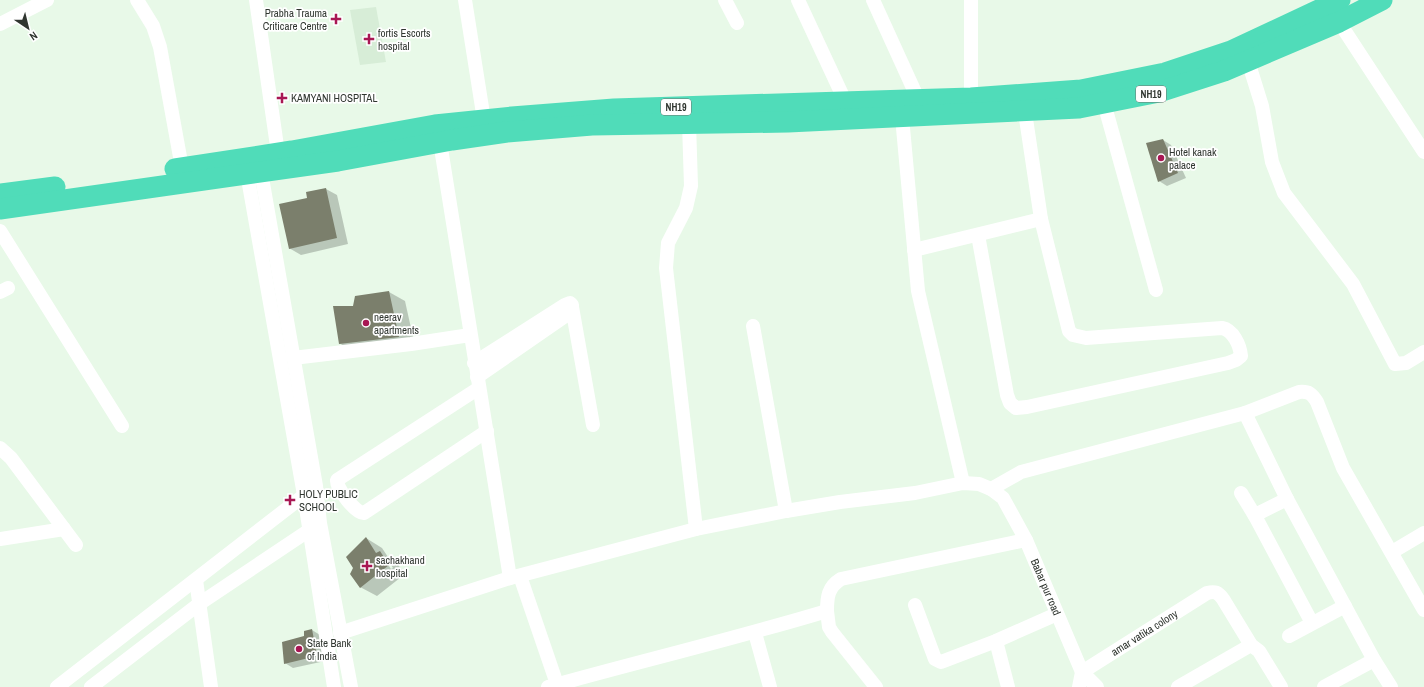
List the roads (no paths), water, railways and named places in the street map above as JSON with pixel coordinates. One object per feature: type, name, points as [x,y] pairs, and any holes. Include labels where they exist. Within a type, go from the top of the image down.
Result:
[{"type":"highway","name":"NH19","points":[[0,194],[278,153],[435,125],[484,120],[614,109],[919,101],[1081,90],[1165,73],[1230,50],[1340,0]]},
{"type":"highway","name":"NH19","points":[[0,209],[338,161],[440,142],[508,132],[592,125],[788,122],[1025,112],[1079,108],[1159,92],[1224,71],[1339,22],[1382,0]]},
{"type":"street","points":[[0,24],[47,0]]},
{"type":"street","points":[[136,0],[153,26],[160,47],[182,168]]},
{"type":"street","points":[[256,0],[278,153]]},
{"type":"street","points":[[465,0],[484,120]]},
{"type":"street","points":[[725,0],[737,23]]},
{"type":"street","points":[[798,0],[846,103]]},
{"type":"street","points":[[873,0],[919,101]]},
{"type":"street","points":[[971,0],[971,98]]},
{"type":"street","points":[[1339,22],[1424,152]]},
{"type":"street","points":[[1248,61],[1262,106],[1272,162],[1284,193],[1353,284],[1396,364],[1406,363],[1424,352]]},
{"type":"street","points":[[1104,103],[1156,290]]},
{"type":"street","points":[[978,235],[1007,395],[1010,404],[1016,408],[1028,408],[1228,362],[1236,360],[1241,356],[1241,349],[1231,332],[1222,328],[1086,338],[1073,335],[1069,331],[1041,219],[1025,112]]},
{"type":"street","points":[[902,117],[918,291],[963,483]]},
{"type":"street","points":[[689,123],[690,197],[668,243],[666,268],[696,529]]},
{"type":"street","points":[[440,142],[477,376],[515,577],[554,686],[633,663],[755,633],[827,611]]},
{"type":"street","points":[[254,172],[293,358],[316,486],[314,527],[334,687]]},
{"type":"street","points":[[254,172],[304,495],[314,527],[340,633],[351,687]]},
{"type":"street","points":[[914,250],[1041,219]]},
{"type":"street","points":[[0,231],[122,426]]},
{"type":"street","points":[[487,431],[364,513],[357,511],[337,486],[337,480],[477,376],[568,314],[572,307],[593,425]]},
{"type":"street","points":[[754,326],[786,511]]},
{"type":"street","points":[[293,358],[411,344],[470,335]]},
{"type":"street","points":[[340,633],[515,577],[696,529],[786,511],[840,502],[915,493],[963,483],[979,484],[991,489],[1021,472],[1245,413],[1299,392],[1306,391],[1312,394],[1317,402],[1343,468],[1424,610]]},
{"type":"street","points":[[1245,413],[1287,499],[1374,660],[1391,687]]},
{"type":"street","points":[[0,448],[11,458],[76,545]]},
{"type":"street","points":[[57,687],[69,682],[316,486]]},
{"type":"street","name":"Babar pur road","points":[[991,489],[1003,498],[1026,540],[1082,672],[1097,687]]},
{"type":"street","points":[[1241,493],[1255,516],[1312,623]]},
{"type":"street","points":[[1255,516],[1287,499]]},
{"type":"street","points":[[91,687],[199,604],[314,527]]},
{"type":"street","points":[[0,538],[64,529]]},
{"type":"street","points":[[1392,552],[1424,533]]},
{"type":"street","points":[[876,687],[829,627],[827,597],[829,589],[834,584],[841,579],[1026,540]]},
{"type":"street","points":[[196,580],[211,687]]},
{"type":"street","name":"amar vatika colony","points":[[1082,672],[1207,593],[1213,592],[1219,593],[1251,645]]},
{"type":"street","points":[[915,605],[935,659],[937,661],[945,662],[1057,614]]},
{"type":"street","points":[[1289,636],[1345,606]]},
{"type":"street","points":[[755,633],[770,687]]},
{"type":"street","points":[[996,641],[1008,687]]},
{"type":"street","points":[[1178,687],[1251,645],[1259,651],[1281,687]]},
{"type":"street","points":[[1324,687],[1374,660]]},
{"type":"street","points":[[1079,687],[1082,672]]},
{"type":"place","name":"Prabha Trauma Criticare Centre","points":[[336,19]]},
{"type":"place","name":"fortis Escorts hospital","points":[[369,39]]},
{"type":"place","name":"KAMYANI HOSPITAL","points":[[282,98]]},
{"type":"place","name":"Hotel kanak palace","points":[[1161,158]]},
{"type":"place","name":"neerav apartments","points":[[366,323]]},
{"type":"place","name":"HOLY PUBLIC SCHOOL","points":[[290,500]]},
{"type":"place","name":"sachakhand hospital","points":[[367,566]]},
{"type":"place","name":"State Bank of India","points":[[299,649]]}]
